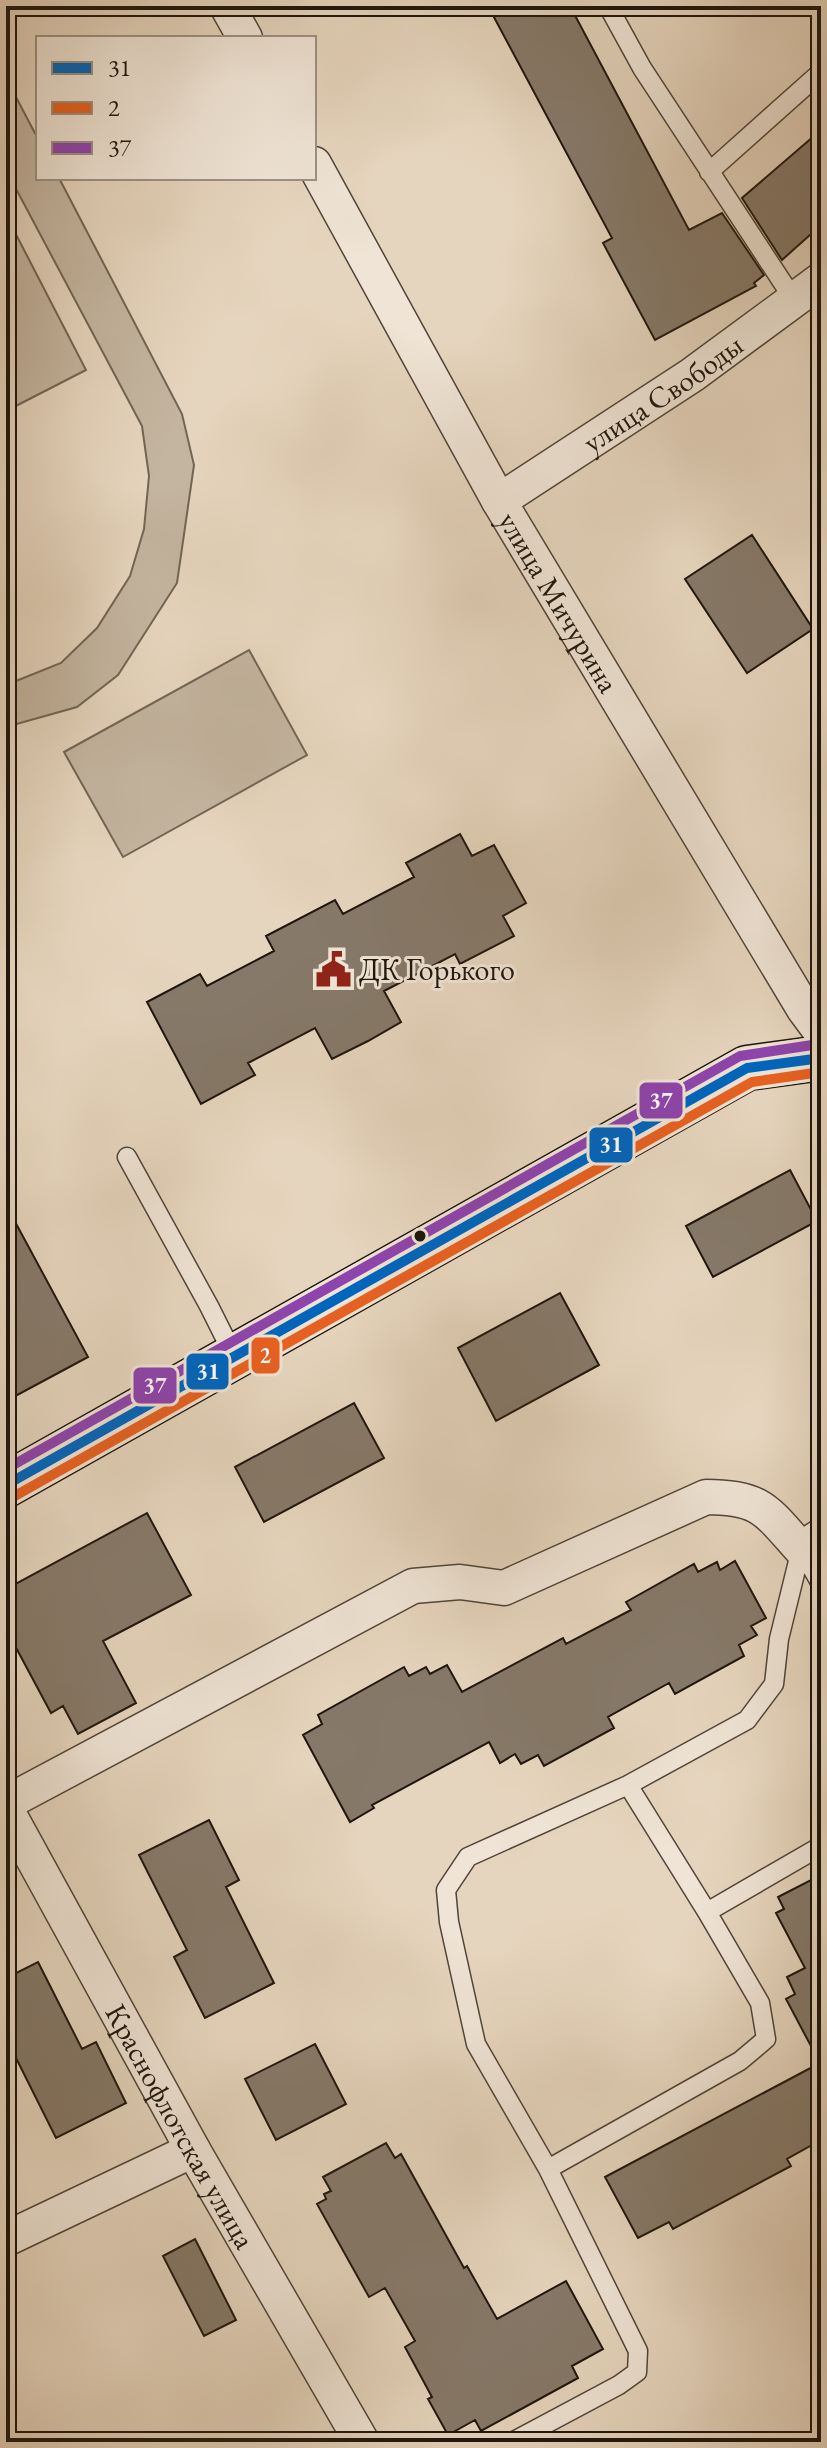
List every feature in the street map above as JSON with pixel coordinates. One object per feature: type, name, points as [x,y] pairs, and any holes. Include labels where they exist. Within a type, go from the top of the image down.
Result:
[{"type":"main road","points":[[6,1485],[747,1068],[821,1058]]},
{"type":"street","points":[[227,6],[244,36]]},
{"type":"street","name":"улица Мичурина","points":[[316,168],[499,501],[804,1009],[821,1032]]},
{"type":"street","name":"улица Свободы","points":[[499,501],[692,375],[808,290]]},
{"type":"street","points":[[6,1806],[413,1586],[460,1582],[504,1588],[706,1497],[736,1497],[765,1509],[811,1542]]},
{"type":"street","name":"Краснофлотская улица","points":[[6,1806],[193,2150],[362,2442]]},
{"type":"street","points":[[6,2239],[193,2150]]},
{"type":"lane","points":[[608,6],[642,68],[709,172],[808,290]]},
{"type":"lane","points":[[709,172],[821,72]]},
{"type":"lane","points":[[127,1157],[235,1358]]},
{"type":"lane","points":[[811,1542],[821,1584]]},
{"type":"lane","points":[[512,2442],[619,2385],[637,2372],[638,2351],[548,2169],[476,2044],[449,1922],[446,1890],[468,1857],[628,1785],[747,1720],[774,1684],[779,1639],[811,1542]]},
{"type":"lane","points":[[548,2169],[740,2061],[766,2039],[760,2003],[628,1785]]},
{"type":"lane","points":[[707,1912],[821,1846]]},
{"type":"shaded area","points":[[6,78],[36,135],[36,180],[60,180],[182,414],[194,465],[177,583],[118,675],[77,707],[6,727],[6,685],[61,663],[97,628],[130,576],[144,529],[149,476],[142,426],[6,170]]},
{"type":"shaded area","points":[[6,215],[86,370],[6,411]]},
{"type":"shaded area","points":[[249,650],[307,755],[123,857],[64,752]]},
{"type":"building","points":[[488,6],[570,6],[689,230],[722,213],[764,275],[754,283],[756,286],[655,340],[603,243],[612,238]]},
{"type":"building","points":[[821,130],[821,225],[782,260],[742,198]]},
{"type":"building","points":[[752,535],[813,629],[747,673],[685,579]]},
{"type":"building","name":"ДК Горького","points":[[460,834],[472,856],[494,845],[526,903],[503,916],[514,936],[460,964],[455,954],[384,991],[401,1022],[368,1041],[332,1059],[315,1028],[248,1063],[255,1075],[201,1104],[147,1002],[200,974],[207,986],[274,951],[266,936],[335,900],[343,914],[414,877],[406,863]]},
{"type":"building","points":[[790,1170],[817,1221],[713,1277],[686,1226]]},
{"type":"building","points":[[6,1205],[88,1357],[6,1401]]},
{"type":"building","points":[[560,1293],[599,1365],[496,1421],[458,1348]]},
{"type":"building","points":[[354,1403],[384,1458],[264,1522],[235,1467]]},
{"type":"building","points":[[147,1513],[191,1595],[103,1641],[136,1703],[78,1734],[63,1706],[51,1713],[6,1629],[6,1589]]},
{"type":"building","points":[[735,1561],[766,1618],[751,1626],[757,1635],[739,1645],[744,1656],[675,1694],[669,1683],[608,1717],[614,1728],[544,1766],[538,1755],[521,1764],[515,1754],[500,1763],[489,1742],[372,1805],[374,1808],[350,1822],[303,1735],[322,1724],[318,1715],[404,1667],[409,1676],[426,1667],[430,1674],[447,1665],[462,1692],[563,1638],[566,1644],[631,1610],[626,1602],[694,1564],[698,1572],[717,1562],[720,1570]]},
{"type":"building","points":[[209,1820],[239,1880],[226,1887],[274,1983],[205,2018],[174,1957],[187,1950],[139,1855]]},
{"type":"building","points":[[811,1880],[821,1898],[821,2140],[787,2159],[791,2166],[673,2229],[669,2222],[638,2238],[605,2177],[820,2063],[786,1999],[795,1994],[787,1977],[805,1968],[776,1913],[784,1909],[778,1897]]},
{"type":"building","points":[[38,1962],[82,2049],[96,2042],[126,2103],[56,2138],[6,2038],[6,1978]]},
{"type":"building","points":[[315,2044],[346,2104],[276,2140],[245,2079]]},
{"type":"building","points":[[386,2143],[395,2158],[401,2154],[464,2268],[467,2266],[497,2319],[566,2281],[603,2349],[572,2366],[578,2378],[481,2431],[475,2420],[448,2435],[405,2347],[415,2341],[385,2288],[369,2297],[317,2204],[326,2199],[324,2194],[331,2191],[323,2177]]},
{"type":"building","points":[[195,2239],[236,2320],[204,2336],[163,2256]]},
{"type":"transit line","name":"37","points":[[6,1469],[740,1056],[819,1044]]},
{"type":"transit line","name":"31","points":[[6,1485],[747,1068],[821,1058]]},
{"type":"transit line","name":"2","points":[[13,1497],[752,1082],[821,1072]]},
{"type":"place","name":"ДК Горького","points":[[333,969]]}]
